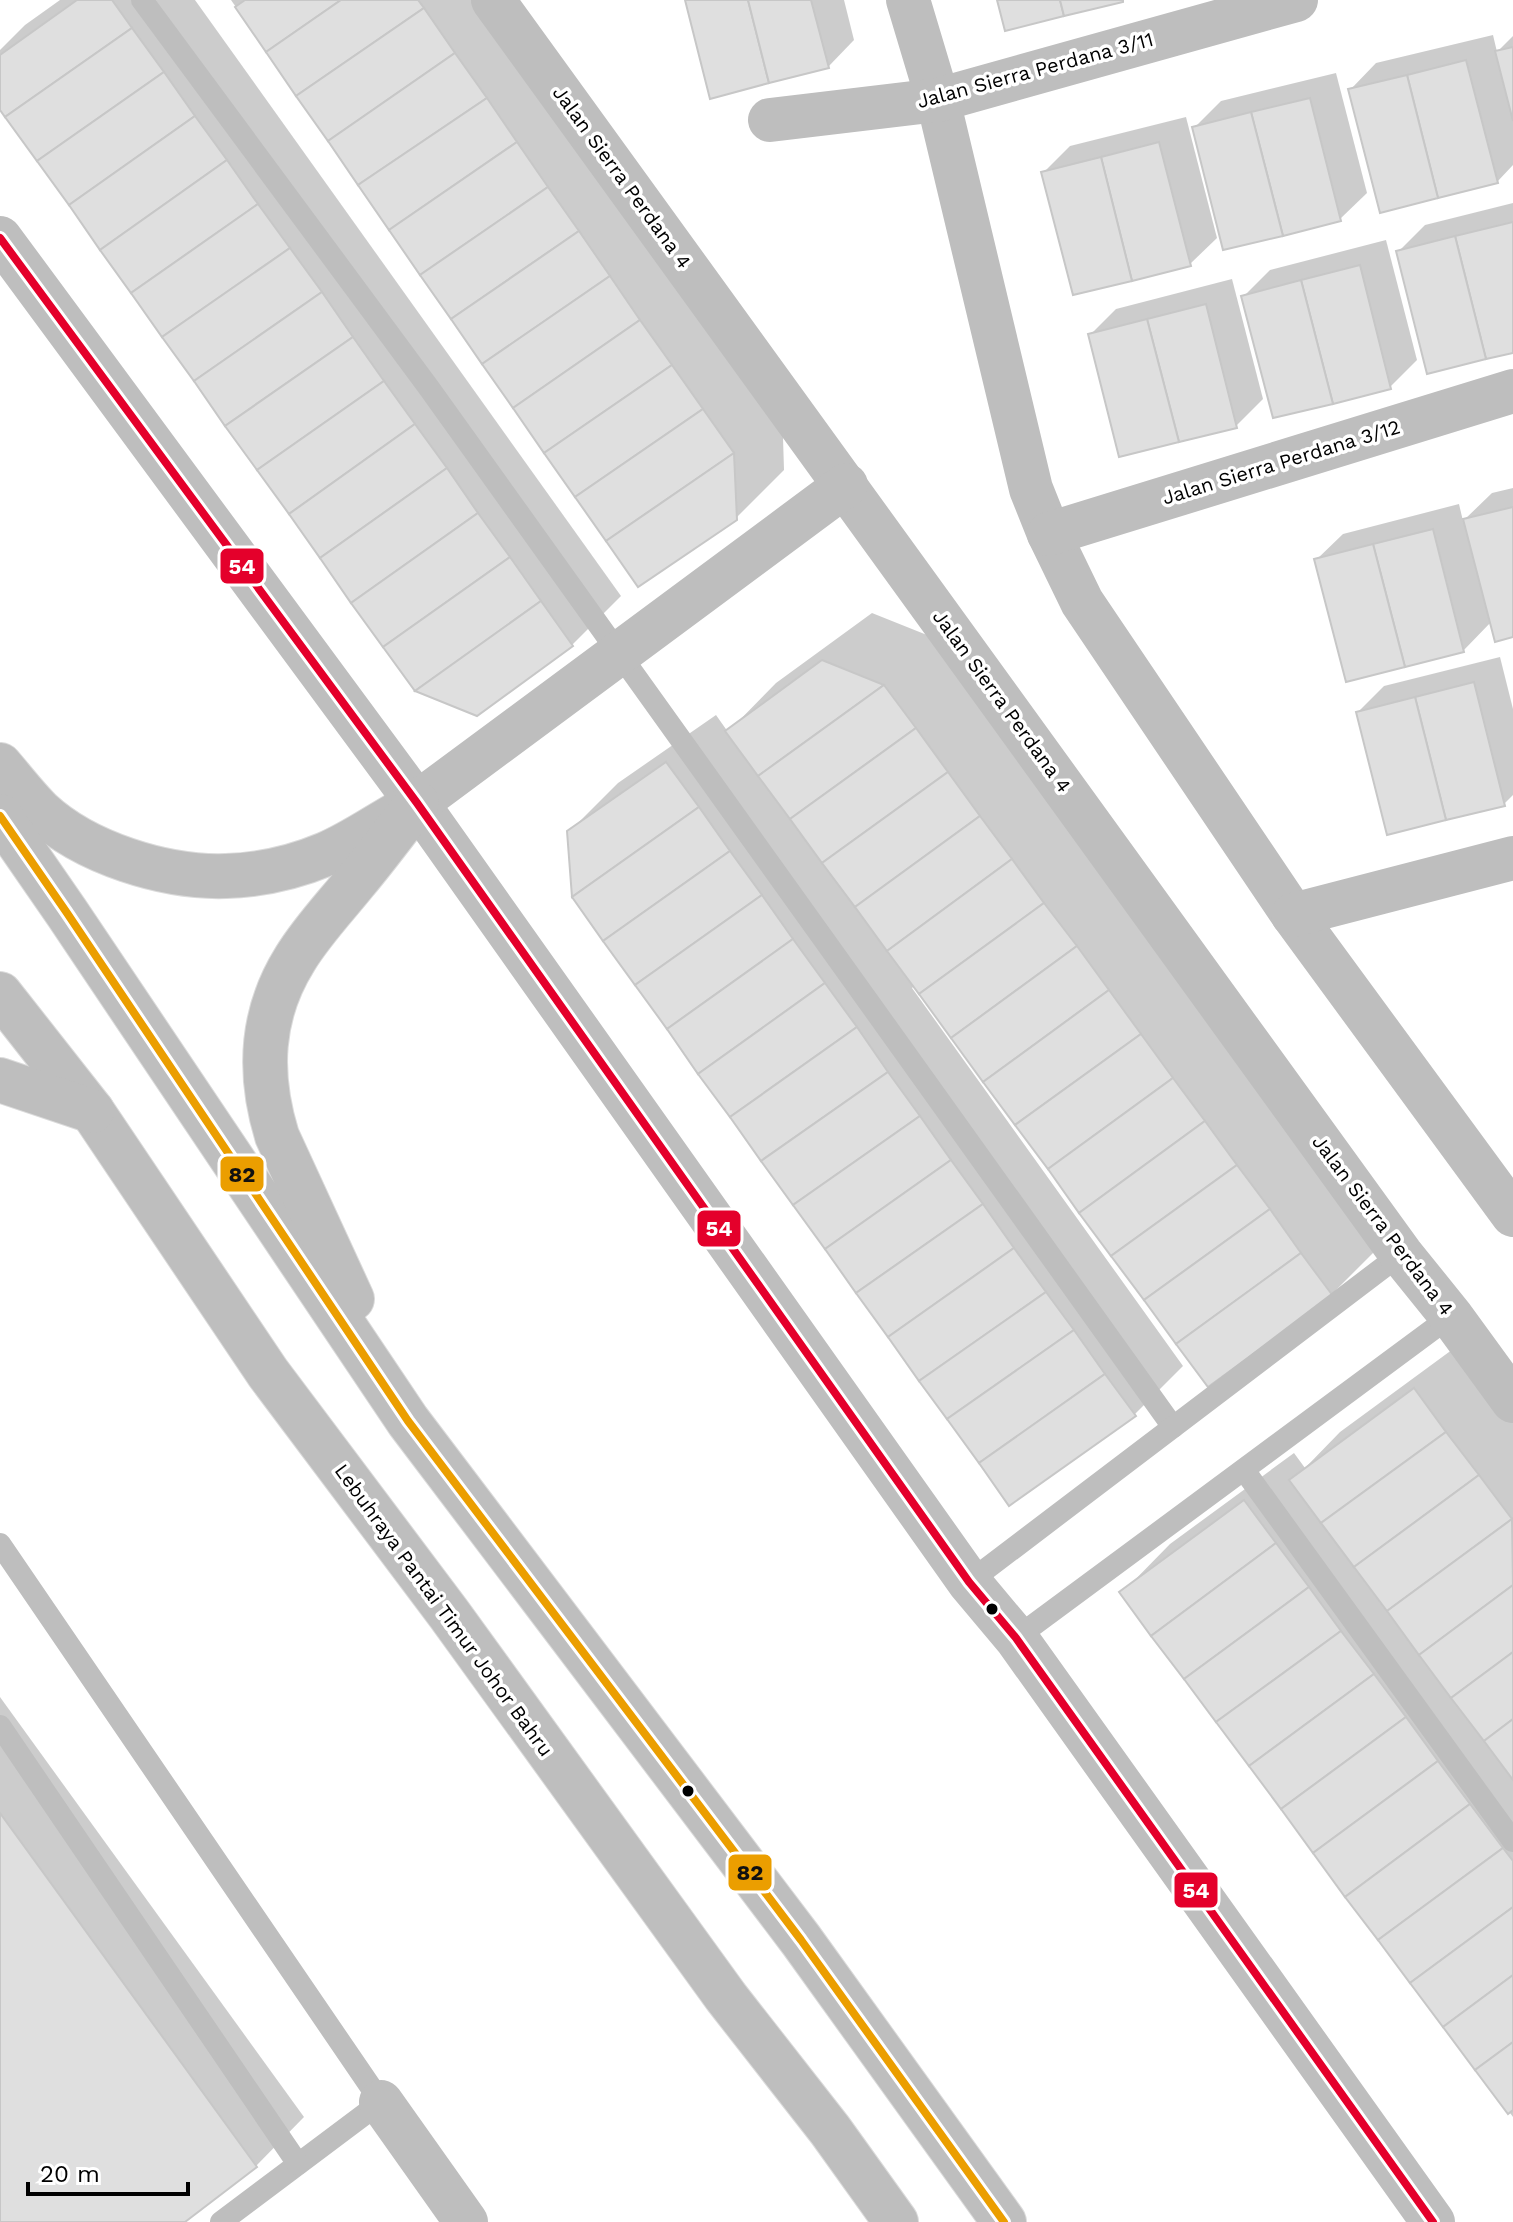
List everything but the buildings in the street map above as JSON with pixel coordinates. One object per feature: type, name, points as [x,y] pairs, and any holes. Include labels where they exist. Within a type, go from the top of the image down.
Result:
[{"type":"main road","name":"Jalan Sierra Perdana 4","points":[[493,0],[1401,1254],[1513,1401]]},
{"type":"main road","points":[[908,0],[938,100],[1031,489],[1082,602],[1293,915],[1513,1215]]},
{"type":"main road","name":"Jalan Sierra Perdana 3/11","points":[[770,120],[938,100],[1296,0]]},
{"type":"main road","points":[[0,238],[417,803],[969,1582],[1016,1638],[1433,2222]]},
{"type":"main road","name":"Jalan Sierra Perdana 3/12","points":[[1049,534],[1513,391]]},
{"type":"main road","points":[[0,765],[41,811],[74,835],[112,855],[167,871],[225,876],[278,870],[328,853],[417,803],[846,485]]},
{"type":"main road","points":[[408,1421],[277,1136],[269,1109],[263,1067],[268,1026],[280,987],[296,957],[417,803]]},
{"type":"main road","points":[[0,816],[408,1421],[801,1940],[1004,2222]]},
{"type":"main road","points":[[1293,915],[1513,858]]},
{"type":"main road","name":"Lebuhraya Pantai Timur Johor Bahru","points":[[0,994],[92,1111],[268,1373],[449,1614],[726,1997],[830,2130],[896,2222]]},
{"type":"main road","points":[[0,1015],[92,1111]]},
{"type":"main road","points":[[0,1080],[92,1111]]},
{"type":"main road","points":[[381,2102],[466,2222]]},
{"type":"lane","points":[[142,0],[429,388],[1173,1427]]},
{"type":"lane","points":[[969,1582],[1401,1254]]},
{"type":"lane","points":[[1016,1638],[1451,1316]]},
{"type":"lane","points":[[1244,1470],[1513,1841]]},
{"type":"lane","points":[[0,1544],[381,2102],[221,2222]]},
{"type":"lane","points":[[0,1726],[298,2164]]},
{"type":"transit line","name":"54","points":[[0,238],[417,803],[969,1582],[1016,1638],[1433,2222]]},
{"type":"transit line","name":"82","points":[[0,816],[408,1421],[801,1940],[1004,2222]]}]
